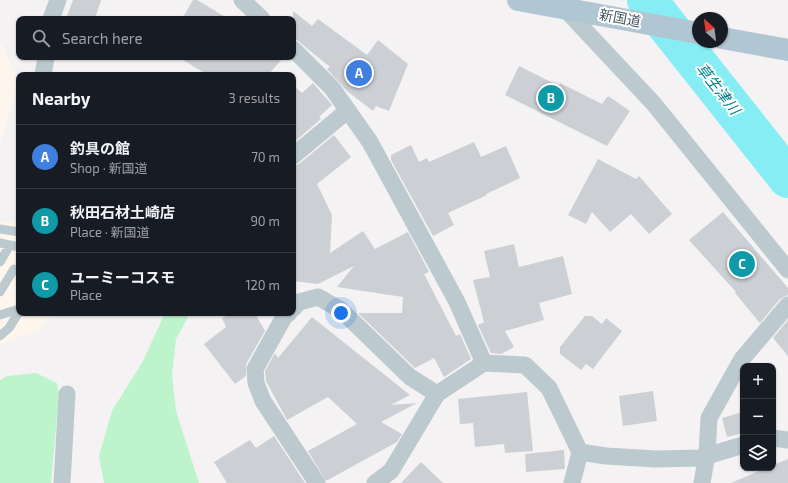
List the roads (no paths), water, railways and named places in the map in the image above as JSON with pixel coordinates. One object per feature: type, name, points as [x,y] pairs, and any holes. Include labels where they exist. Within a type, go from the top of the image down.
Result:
[{"type":"main road","name":"新国道","points":[[518,0],[692,32]]},
{"type":"main road","points":[[728,39],[787,50]]},
{"type":"street","points":[[52,16],[58,0]]},
{"type":"street","points":[[242,0],[259,16]]},
{"type":"street","points":[[564,8],[654,104],[788,270]]},
{"type":"street","points":[[296,53],[332,88],[370,142],[457,302],[484,363]]},
{"type":"street","points":[[44,72],[46,60]]},
{"type":"street","points":[[296,154],[347,111]]},
{"type":"street","points":[[296,305],[299,302],[318,297],[341,310],[410,377],[437,394]]},
{"type":"street","points":[[702,483],[707,454],[709,418],[742,359],[788,305]]},
{"type":"street","points":[[285,316],[255,368],[256,383],[263,400],[317,483]]},
{"type":"street","points":[[375,483],[391,471],[437,394],[484,363],[525,365],[549,388],[580,452],[572,483]]},
{"type":"street","points":[[62,483],[67,394]]},
{"type":"street","points":[[776,438],[788,440]]},
{"type":"street","points":[[580,452],[606,456],[656,459],[700,458],[707,454],[740,446]]},
{"type":"lane","points":[[0,229],[16,232]]},
{"type":"lane","points":[[0,243],[16,246]]},
{"type":"lane","points":[[0,262],[10,245]]},
{"type":"lane","points":[[0,292],[14,269],[16,270]]},
{"type":"lane","points":[[0,315],[16,310]]},
{"type":"lane","points":[[0,336],[9,328],[16,316]]},
{"type":"waterway","name":"草生津川","points":[[647,0],[788,178]]},
{"type":"place","name":"釣具の館","points":[[359,73]]},
{"type":"place","name":"秋田石材土崎店","points":[[551,98]]},
{"type":"place","name":"ユーミーコスモ","points":[[742,264]]}]
